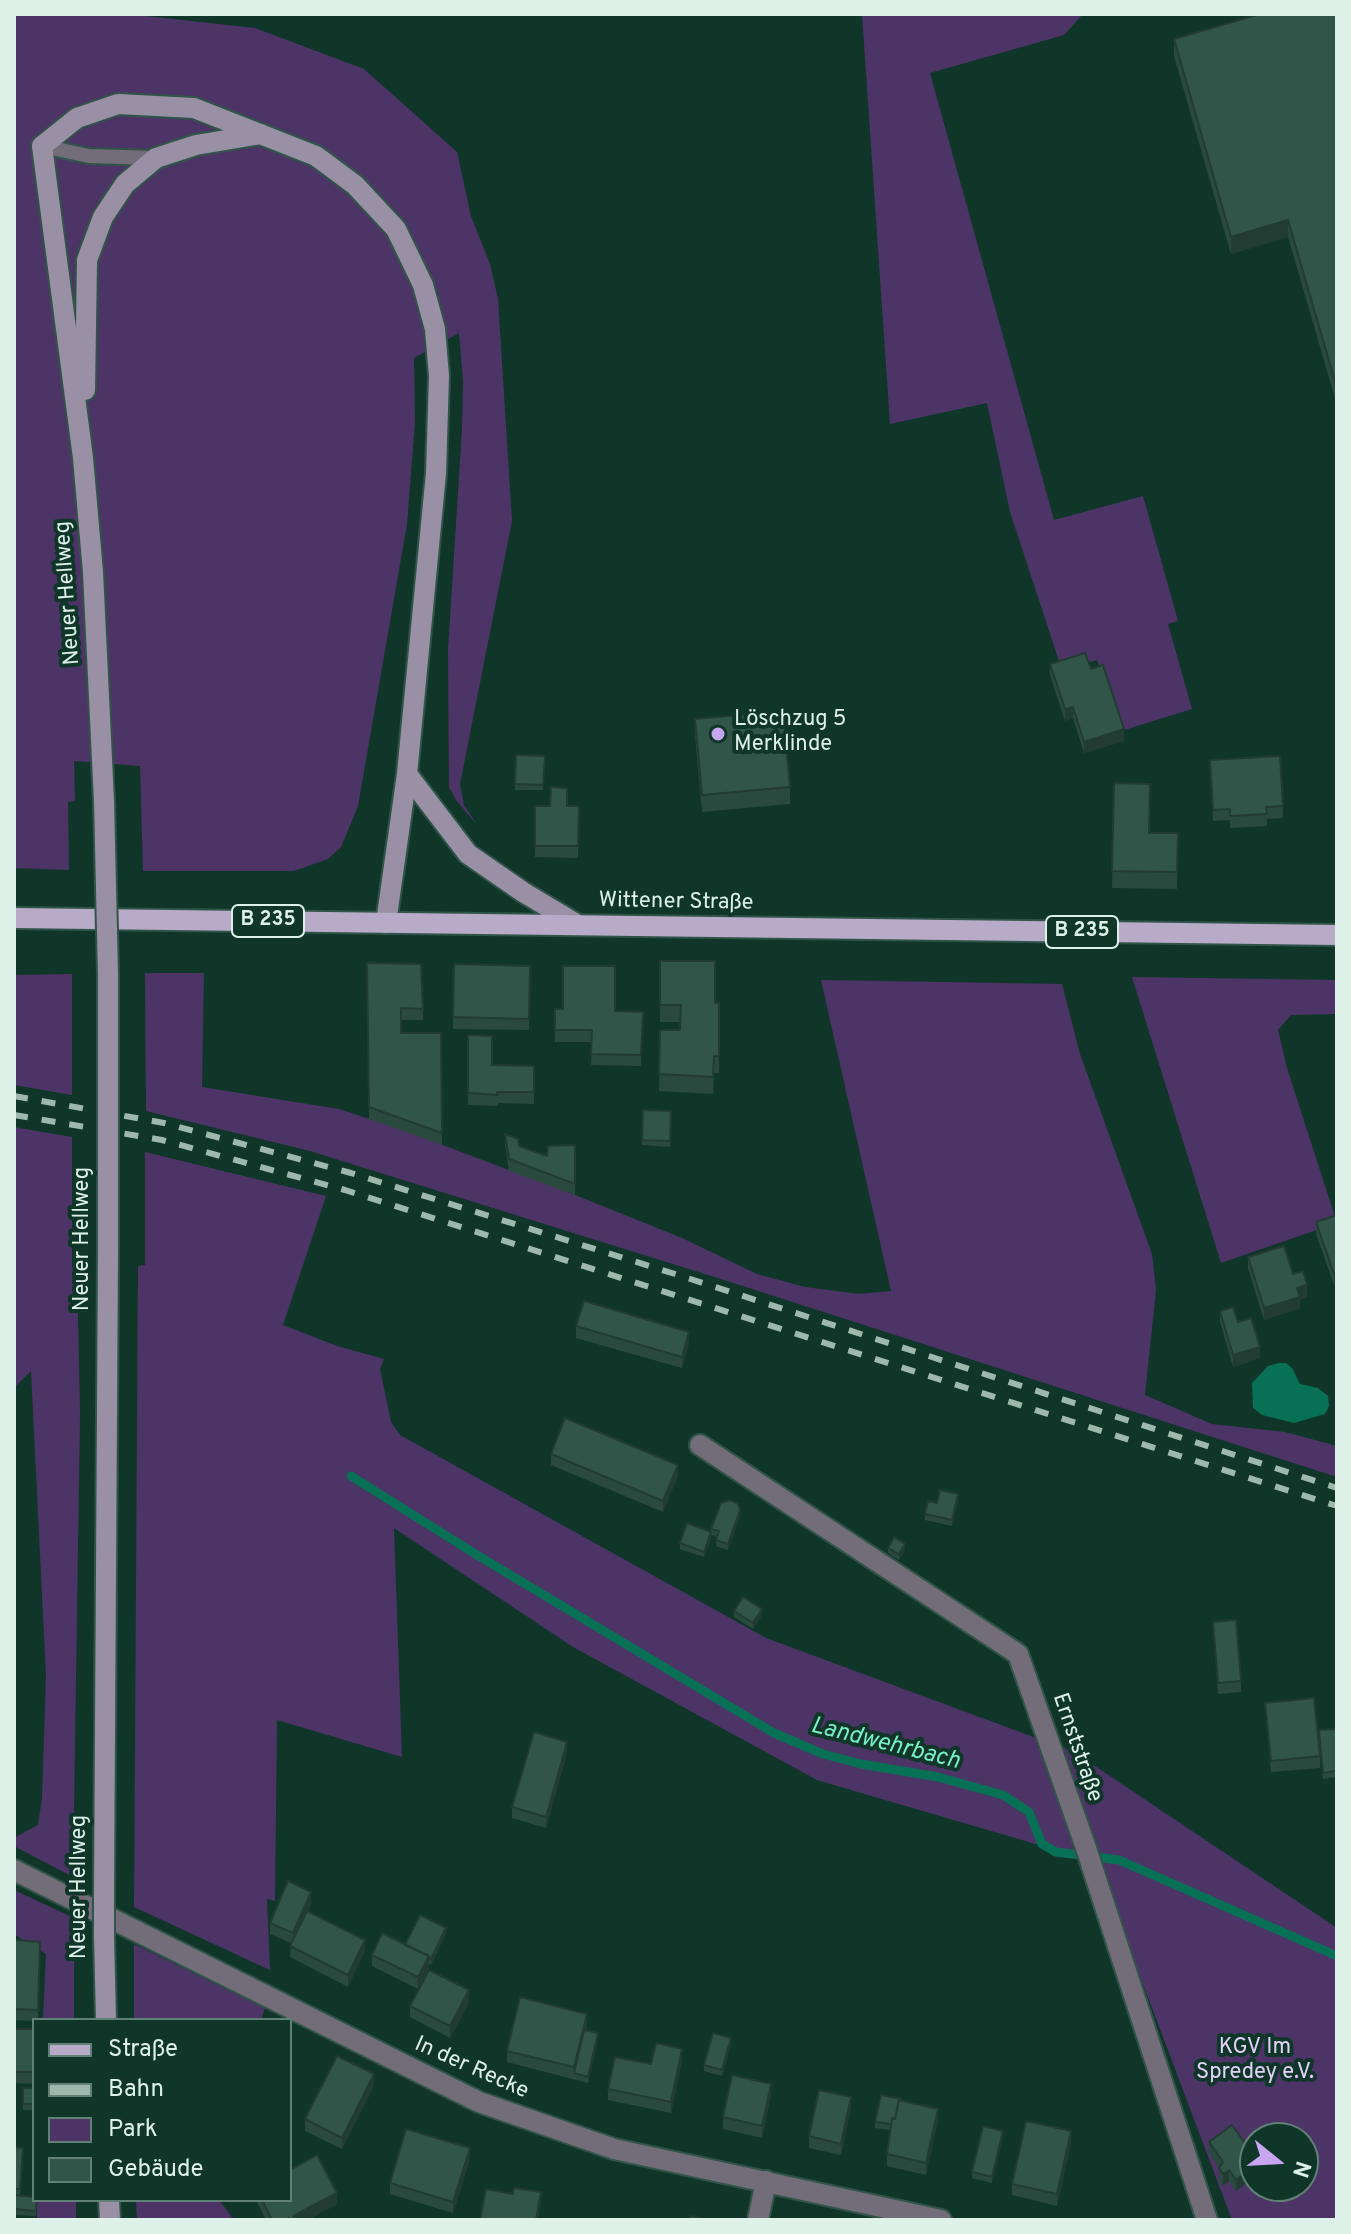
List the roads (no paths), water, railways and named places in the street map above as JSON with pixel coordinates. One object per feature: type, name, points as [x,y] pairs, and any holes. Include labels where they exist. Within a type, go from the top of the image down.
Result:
[{"type":"main road","points":[[42,146],[77,118],[118,104],[194,108],[316,156],[355,185],[396,229],[423,285],[435,329],[439,376],[436,473],[407,774],[386,923]]},
{"type":"main road","name":"Neuer Hellweg","points":[[83,458],[87,260],[103,217],[125,184],[156,158],[196,145],[262,134]]},
{"type":"main road","name":"Neuer Hellweg","points":[[42,146],[83,458],[93,572],[104,801],[108,990],[106,2018]]},
{"type":"main road","points":[[407,774],[468,854],[578,925]]},
{"type":"main road","name":"Wittener Straße","points":[[14,918],[1337,935]]},
{"type":"street","name":"Ernststraße","points":[[700,1445],[1018,1654],[1085,1845],[1207,2220]]},
{"type":"street","name":"In der Recke","points":[[14,1870],[479,2102],[614,2149],[941,2220]]},
{"type":"street","points":[[758,2220],[766,2181]]},
{"type":"lane","points":[[42,146],[89,156],[156,158]]},
{"type":"waterway","name":"Landwehrbach","points":[[351,1476],[774,1733],[823,1754],[938,1777],[1003,1795],[1029,1812],[1042,1844],[1056,1852],[1119,1860],[1337,1956]]},
{"type":"railway","points":[[14,1096],[164,1123],[351,1173],[1337,1488]]},
{"type":"railway","points":[[14,1115],[162,1140],[345,1190],[1337,1506]]},
{"type":"place","name":"Löschzug 5 Merklinde","points":[[718,734]]},
{"type":"park label","name":"KGV Im Spredey e.V.","points":[[1255,2062]]}]
